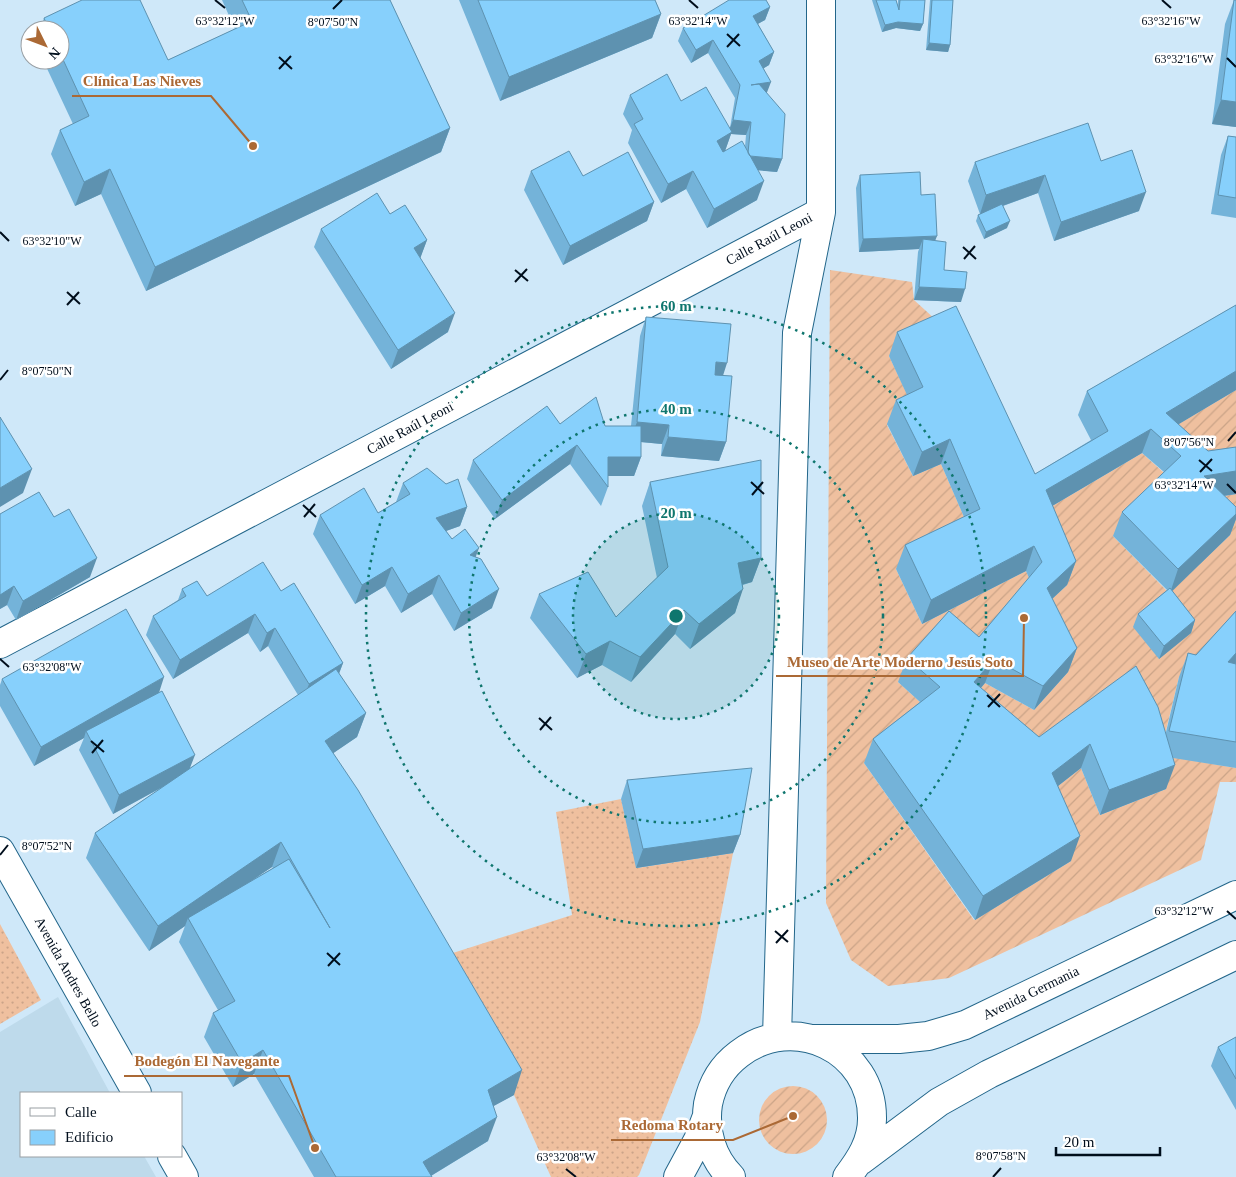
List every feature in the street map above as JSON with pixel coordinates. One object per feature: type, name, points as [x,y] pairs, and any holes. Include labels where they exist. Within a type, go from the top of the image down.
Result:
[{"type":"street","points":[[778,1037],[797,333],[821,212],[821,0]]},
{"type":"street","name":"Calle Raúl Leoni","points":[[0,644],[821,212]]},
{"type":"street","name":"Avenida Andres Bello","points":[[0,851],[135,1092]]},
{"type":"street","name":"Avenida Germania","points":[[813,1039],[898,1039],[928,1036],[965,1025],[1236,895]]},
{"type":"street","points":[[853,1169],[939,1102],[989,1074],[1236,955]]},
{"type":"street","points":[[678,1177],[698,1140],[710,1096],[718,1076],[732,1059],[750,1046],[791,1035],[813,1039],[832,1047],[849,1061],[862,1078],[870,1098],[872,1120],[868,1141],[853,1169]]},
{"type":"street","points":[[706,1116],[709,1139],[716,1158],[731,1177]]},
{"type":"street","points":[[173,1157],[184,1177]]},
{"type":"shaded area","points":[[830,270],[912,282],[914,300],[947,330],[889,356],[915,411],[887,425],[913,476],[941,464],[971,533],[896,569],[922,624],[1026,571],[1033,586],[970,662],[940,635],[898,682],[931,712],[864,763],[974,920],[1071,861],[1044,797],[1081,768],[1100,815],[1166,789],[1150,731],[1127,690],[1030,762],[965,706],[985,683],[1034,710],[1068,672],[1038,612],[1067,585],[1037,515],[1142,453],[1172,480],[1113,536],[1169,593],[1230,535],[1195,500],[1236,494],[1236,626],[1187,680],[1179,677],[1160,755],[1236,768],[1236,782],[1220,782],[1201,860],[949,978],[888,986],[851,960],[826,903]]},
{"type":"shaded area","points":[[1236,390],[1236,470],[1157,437]]},
{"type":"shaded area","points":[[621,799],[637,868],[733,853],[700,1022],[639,1175],[637,1177],[551,1177],[514,1095],[434,959],[572,915],[556,812]]},
{"type":"shaded area","points":[[0,924],[41,1000],[0,1024]]},
{"type":"shaded area","points":[[58,997],[109,1092],[20,1092],[20,1157],[145,1157],[156,1177],[0,1177],[0,1032]]},
{"type":"shaded area","points":[[786,1086],[800,1086],[812,1091],[822,1101],[827,1113],[827,1127],[822,1139],[812,1149],[800,1154],[786,1154],[774,1149],[764,1139],[759,1127],[759,1113],[764,1101],[774,1091]]},
{"type":"building","points":[[82,0],[140,0],[168,60],[252,21],[242,0],[390,0],[450,128],[155,267],[110,169],[84,182],[60,130],[89,116],[68,70],[70,70],[70,20],[45,20],[44,18]]},
{"type":"building","points":[[478,0],[655,0],[661,14],[509,77]]},
{"type":"building","points":[[729,0],[766,0],[770,7],[753,16],[774,52],[759,61],[771,82],[751,85],[759,84],[785,114],[782,159],[750,156],[748,153],[751,122],[733,120],[740,85],[713,40],[696,50],[683,28]]},
{"type":"building","points":[[876,0],[896,0],[899,10],[900,0],[925,0],[923,24],[898,22],[885,25]]},
{"type":"building","points":[[932,0],[953,0],[950,45],[929,43]]},
{"type":"building","points":[[1234,0],[1236,0],[1236,102],[1221,100]]},
{"type":"building","points":[[667,74],[681,101],[706,87],[732,132],[717,141],[723,152],[742,141],[764,181],[714,209],[693,171],[668,184],[634,124],[643,119],[630,95]]},
{"type":"building","points":[[1088,123],[1101,161],[1132,150],[1146,192],[1061,222],[1045,175],[986,195],[975,162]]},
{"type":"building","points":[[1228,136],[1236,137],[1236,198],[1218,195]]},
{"type":"building","points":[[569,151],[583,176],[628,152],[654,202],[570,246],[531,171]]},
{"type":"building","points":[[920,172],[921,195],[935,194],[937,236],[863,239],[860,175]]},
{"type":"building","points":[[377,193],[390,214],[405,205],[427,240],[414,248],[455,313],[398,350],[321,229]]},
{"type":"building","points":[[1002,204],[1010,221],[986,232],[978,215]]},
{"type":"building","points":[[923,239],[946,242],[944,270],[967,272],[965,289],[919,287]]},
{"type":"building","points":[[1236,305],[1236,371],[1166,413],[1208,451],[1236,447],[1236,471],[1204,476],[1236,507],[1236,514],[1178,569],[1122,512],[1181,456],[1151,429],[1046,490],[1076,561],[1047,588],[1077,648],[1043,686],[994,659],[974,682],[1039,737],[1136,666],[1158,707],[1175,765],[1109,790],[1090,744],[1052,773],[1080,836],[983,896],[873,739],[940,687],[907,658],[949,611],[979,637],[1042,562],[1034,546],[931,600],[905,545],[980,509],[950,439],[922,452],[896,400],[923,387],[897,332],[956,306],[1035,474],[1108,431],[1087,391]]},
{"type":"building","points":[[646,317],[731,324],[727,363],[716,362],[715,375],[732,376],[726,442],[668,437],[669,425],[637,422]]},
{"type":"building","points":[[596,397],[605,426],[641,426],[641,457],[608,457],[608,487],[577,445],[502,500],[473,460],[547,406],[560,424]]},
{"type":"building","points":[[0,417],[32,469],[0,488]]},
{"type":"building","points":[[761,460],[761,558],[738,563],[743,589],[699,624],[684,610],[640,657],[610,641],[586,654],[539,594],[588,572],[616,617],[668,567],[650,482]]},
{"type":"building","points":[[427,468],[446,484],[458,479],[467,507],[436,518],[452,539],[465,529],[479,548],[470,555],[481,559],[499,589],[461,613],[439,575],[408,594],[392,567],[362,585],[320,515],[364,488],[378,513],[410,494],[403,483]]},
{"type":"building","points":[[39,492],[54,517],[69,509],[97,558],[23,601],[14,586],[0,595],[0,514]]},
{"type":"building","points":[[263,562],[281,591],[294,583],[343,663],[309,684],[275,628],[267,633],[255,614],[180,660],[153,616],[186,596],[182,589],[197,581],[207,596]]},
{"type":"building","points":[[1170,588],[1195,620],[1164,646],[1138,614]]},
{"type":"building","points":[[126,609],[164,677],[41,747],[2,679]]},
{"type":"building","points":[[1236,611],[1236,653],[1228,662],[1236,664],[1236,742],[1169,731],[1188,653],[1196,655]]},
{"type":"building","points":[[336,669],[366,713],[325,741],[358,790],[522,1070],[488,1090],[497,1117],[423,1162],[432,1177],[336,1177],[263,1050],[242,1063],[213,1013],[235,1001],[188,918],[289,859],[330,928],[281,842],[158,926],[95,833]]},
{"type":"building","points":[[162,691],[195,755],[119,795],[86,731]]},
{"type":"building","points":[[752,768],[740,835],[643,849],[627,780]]},
{"type":"building","points":[[1236,1037],[1236,1079],[1218,1047]]},
{"type":"place","name":"Clínica Las Nieves","points":[[253,146]]},
{"type":"place","name":"Museo de Arte Moderno Jesús Soto","points":[[1024,618]]},
{"type":"place","name":"Redoma Rotary","points":[[793,1116]]},
{"type":"place","name":"Bodegón El Navegante","points":[[315,1148]]}]
